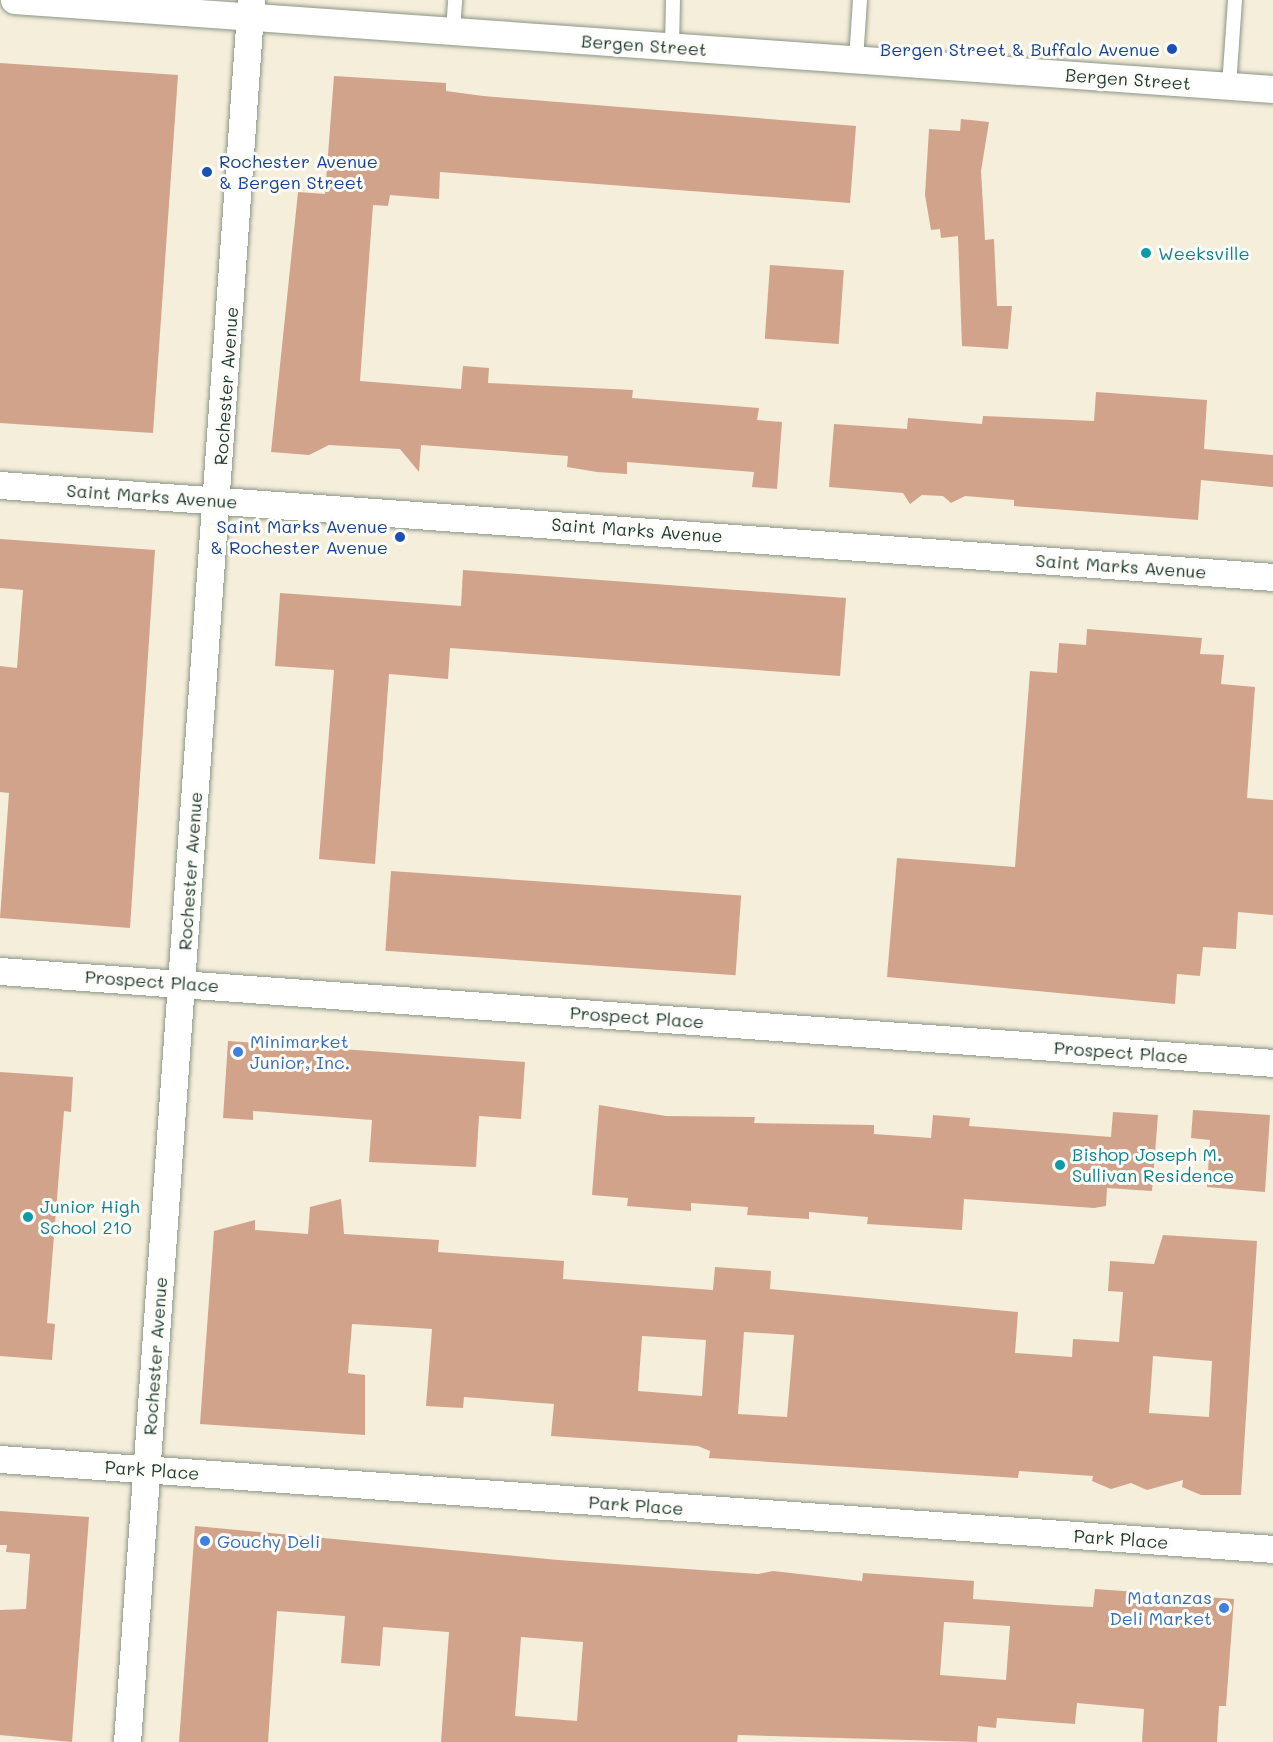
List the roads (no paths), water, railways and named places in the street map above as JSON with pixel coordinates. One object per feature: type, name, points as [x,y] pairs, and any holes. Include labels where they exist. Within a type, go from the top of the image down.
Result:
[{"type":"street","name":"Bergen Street","points":[[15,0],[250,9],[453,31],[1273,89]]},
{"type":"street","name":"Rochester Avenue","points":[[127,1742],[218,500],[250,9]]},
{"type":"street","name":"Saint Marks Avenue","points":[[0,485],[1273,577]]},
{"type":"street","name":"Prospect Place","points":[[0,971],[1273,1062]]},
{"type":"street","name":"Park Place","points":[[0,1459],[1273,1549]]},
{"type":"lane","points":[[453,31],[455,0]]},
{"type":"lane","points":[[672,47],[673,0]]},
{"type":"lane","points":[[856,60],[860,0]]},
{"type":"lane","points":[[1229,86],[1235,0]]},
{"type":"place","name":"Bergen Street & Buffalo Avenue","points":[[1172,49]]},
{"type":"place","name":"Rochester Avenue & Bergen Street","points":[[207,172]]},
{"type":"place","name":"Weeksville","points":[[1146,253]]},
{"type":"place","name":"Saint Marks Avenue & Rochester Avenue","points":[[400,537]]},
{"type":"place","name":"Minimarket Junior, Inc.","points":[[238,1052]]},
{"type":"place","name":"Bishop Joseph M. Sullivan Residence","points":[[1060,1165]]},
{"type":"place","name":"Junior High School 210","points":[[28,1217]]},
{"type":"place","name":"Gouchy Deli","points":[[205,1541]]},
{"type":"place","name":"Matanzas Deli Market","points":[[1224,1608]]}]
